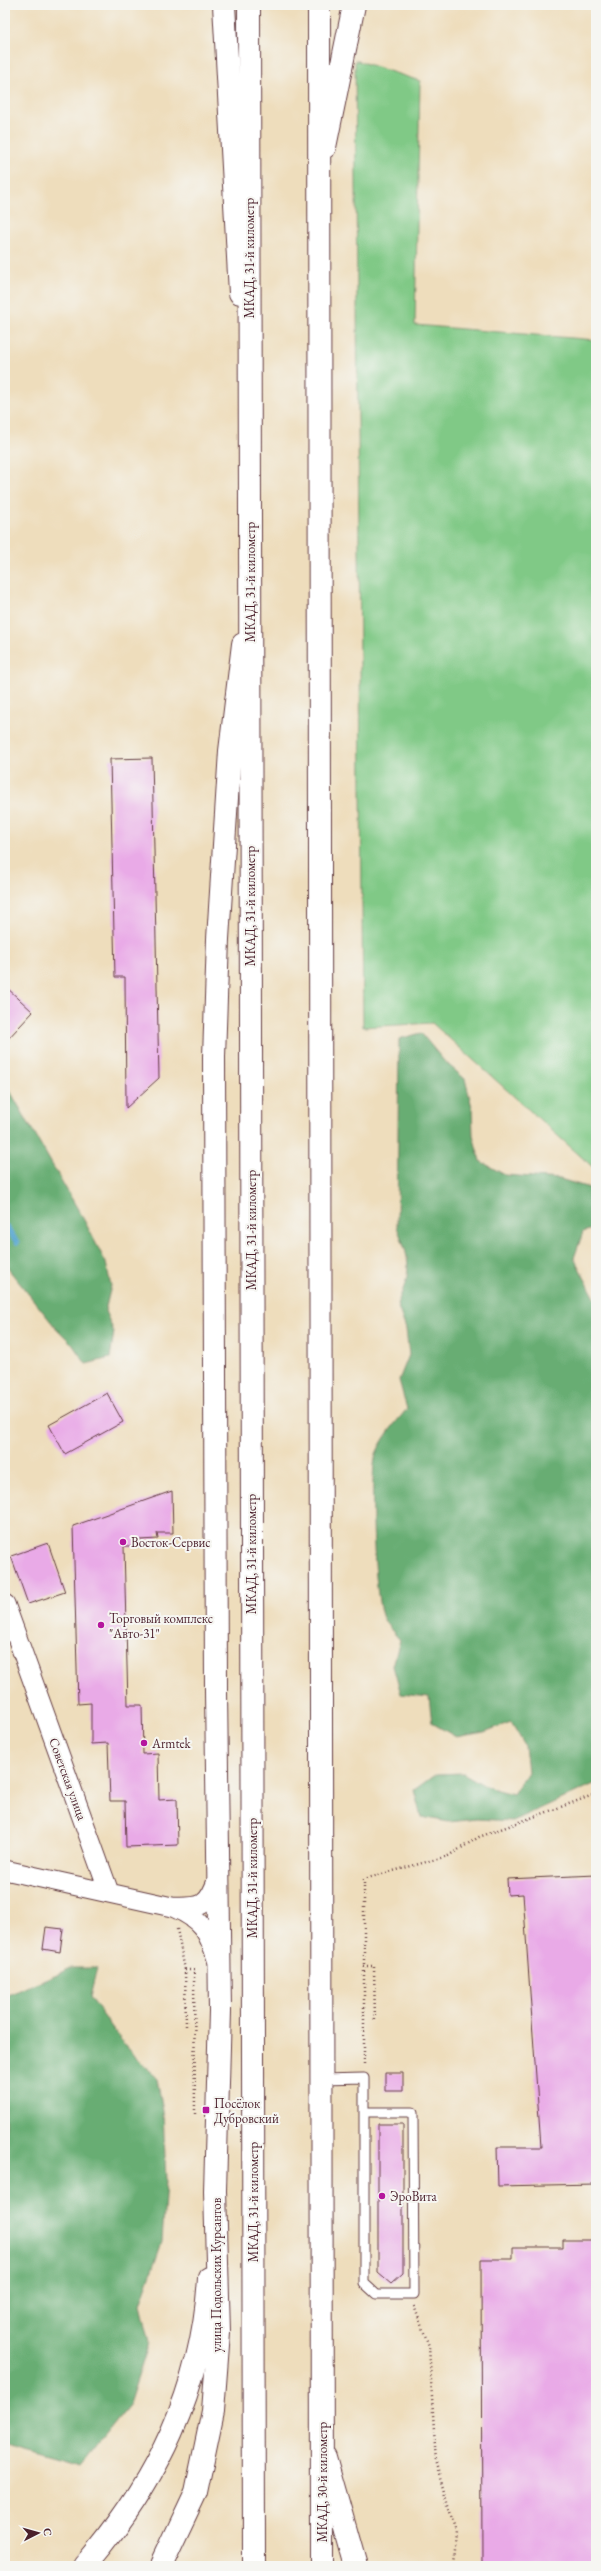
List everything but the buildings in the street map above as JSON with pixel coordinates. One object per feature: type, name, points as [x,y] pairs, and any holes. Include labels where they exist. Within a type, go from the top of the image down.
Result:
[{"type":"main road","points":[[224,5],[250,461]]},
{"type":"main road","name":"МКАД, 31-й километр","points":[[249,5],[252,2038],[255,2456],[254,2566]]},
{"type":"main road","points":[[319,5],[318,182],[322,2078]]},
{"type":"main road","points":[[318,182],[354,5]]},
{"type":"main road","points":[[85,2566],[118,2528],[152,2473],[177,2420],[197,2365],[207,2307],[215,2191],[219,1966],[214,1057],[218,939],[230,750],[250,583]]},
{"type":"main road","name":"МКАД, 30-й километр","points":[[322,2078],[322,2566]]},
{"type":"main road","name":"улица Подольских Курсантов","points":[[161,2566],[196,2492],[213,2411],[219,2332],[215,2191]]},
{"type":"main road","points":[[321,2442],[356,2566]]},
{"type":"street","name":"Советская улица","points":[[5,1604],[110,1892]]},
{"type":"street","points":[[5,1870],[110,1892],[172,1907],[193,1916],[203,1927],[212,1942],[219,1966]]},
{"type":"street","points":[[172,1907],[194,1908],[204,1904],[212,1895],[218,1878]]},
{"type":"lane","points":[[322,2078],[364,2078],[364,2112],[364,2283],[376,2294],[414,2294],[413,2112],[364,2112]]},
{"type":"path","points":[[364,2078],[364,1879],[448,1856],[480,1837],[596,1794]]},
{"type":"path","points":[[172,1907],[185,1970],[186,2026]]},
{"type":"path","points":[[363,1966],[374,1966],[375,2023]]},
{"type":"path","points":[[185,1970],[194,1970],[196,2117]]},
{"type":"path","points":[[410,2294],[429,2346],[436,2464],[455,2530],[453,2566]]},
{"type":"green space","points":[[355,60],[420,81],[415,325],[596,340],[596,1170],[432,1023],[363,1027]]},
{"type":"green space","points":[[421,1033],[444,1061],[465,1079],[472,1107],[473,1135],[480,1161],[505,1175],[560,1179],[596,1190],[596,1228],[583,1232],[574,1258],[596,1300],[596,1783],[513,1821],[476,1819],[449,1822],[421,1817],[414,1790],[436,1774],[463,1773],[487,1787],[513,1794],[528,1772],[525,1746],[511,1722],[484,1732],[456,1737],[432,1723],[429,1697],[401,1694],[393,1666],[400,1640],[383,1618],[377,1587],[373,1510],[374,1466],[376,1454],[386,1436],[407,1409],[399,1380],[409,1355],[406,1329],[397,1304],[406,1282],[408,1265],[405,1248],[397,1227],[399,1039]]},
{"type":"green space","points":[[5,1086],[10,1091],[84,1220],[106,1263],[111,1286],[105,1311],[114,1332],[110,1358],[86,1364],[72,1344],[56,1328],[5,1265]]},
{"type":"green space","points":[[71,1968],[97,1968],[90,1997],[124,2044],[157,2079],[163,2110],[166,2181],[162,2242],[140,2305],[149,2343],[129,2404],[80,2465],[5,2444],[5,1996]]},
{"type":"waterway","points":[[5,1226],[17,1242]]},
{"type":"place","name":"Восток-Сервис","points":[[123,1542]]},
{"type":"place","name":"Торговый комплекс \"Авто-31\"","points":[[101,1625]]},
{"type":"place","name":"Armtek","points":[[144,1743]]},
{"type":"place","name":"Посёлок Дубровский","points":[[206,2110]]},
{"type":"place","name":"ЭроВита","points":[[382,2196]]}]
